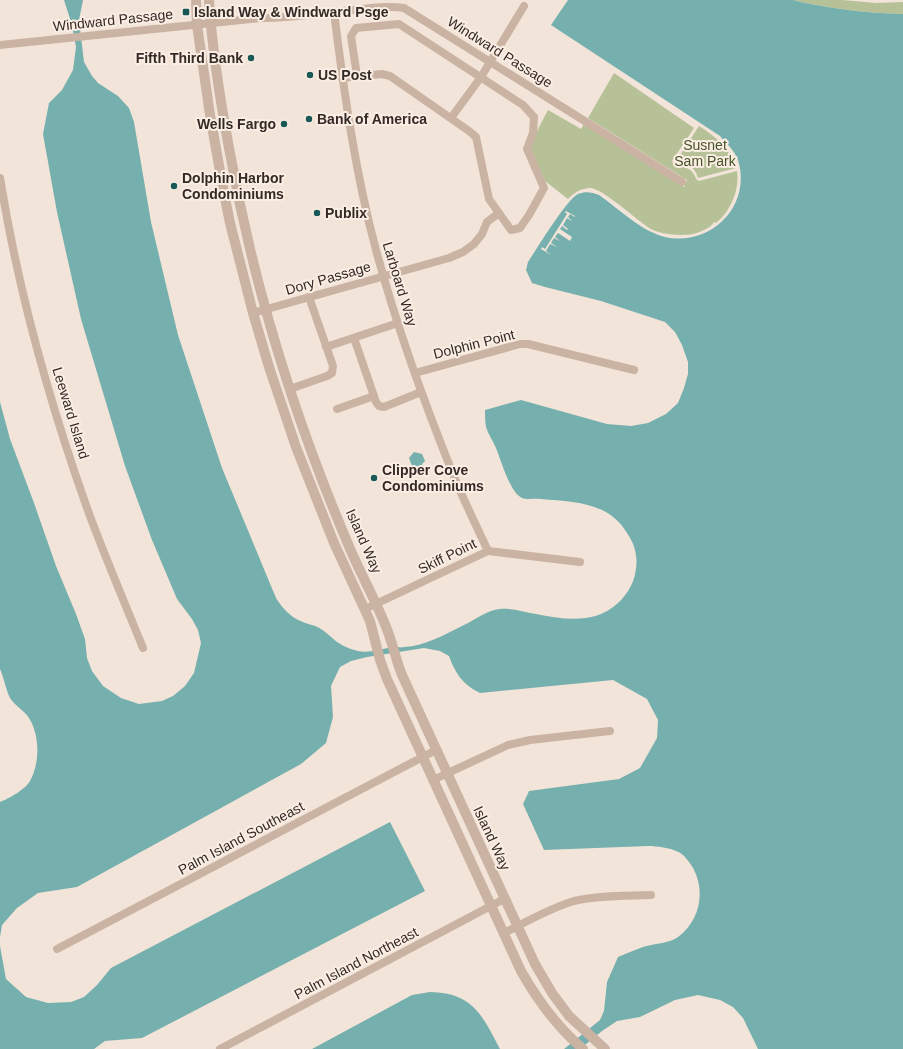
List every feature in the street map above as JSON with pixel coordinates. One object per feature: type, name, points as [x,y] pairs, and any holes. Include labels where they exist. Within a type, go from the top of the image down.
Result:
[{"type":"street","name":"Island Way","points":[[196,0],[197,25],[210,115],[230,222],[253,313],[271,374],[296,447],[334,544],[365,609],[380,660],[433,780],[521,971],[538,999],[551,1016],[582,1049]]},
{"type":"street","name":"Island Way","points":[[209,0],[223,113],[236,186],[247,235],[265,309],[309,443],[348,545],[385,623],[395,658],[535,964],[552,993],[569,1016],[605,1049]]},
{"type":"street","name":"Windward Passage","points":[[0,45],[261,18],[277,18],[383,6],[404,8],[491,61],[682,182]]},
{"type":"street","points":[[451,118],[481,77],[524,6]]},
{"type":"street","name":"Larboard Way","points":[[334,12],[351,136],[376,251],[421,392],[456,480],[488,551]]},
{"type":"street","points":[[342,78],[382,74],[390,76],[476,137],[489,199],[511,230],[520,228],[544,188],[527,149],[533,133],[534,117],[523,105],[399,24],[356,28],[351,36],[356,76]]},
{"type":"street","name":"Leeward Island","points":[[0,178],[20,279],[39,355],[62,434],[88,509],[143,648]]},
{"type":"street","name":"Dory Passage","points":[[253,313],[449,258],[463,252],[474,244],[482,234],[487,222],[499,213]]},
{"type":"street","points":[[290,388],[328,376],[332,373],[333,366],[309,297]]},
{"type":"street","points":[[326,346],[398,323]]},
{"type":"street","points":[[354,338],[376,402],[379,406],[384,407],[421,392]]},
{"type":"street","name":"Dolphin Point","points":[[415,373],[520,344],[528,344],[634,370]]},
{"type":"street","points":[[337,410],[374,396]]},
{"type":"street","points":[[296,447],[309,443]]},
{"type":"street","name":"Skiff Point","points":[[365,609],[488,551],[580,562]]},
{"type":"street","points":[[433,780],[508,745],[530,740],[610,731]]},
{"type":"street","name":"Palm Island Southeast","points":[[57,949],[436,750]]},
{"type":"street","points":[[504,934],[555,908],[574,901],[594,898],[651,895]]},
{"type":"street","name":"Palm Island Northeast","points":[[220,1049],[504,899]]},
{"type":"green space","points":[[793,0],[842,0],[876,3],[903,2],[903,14],[848,10]]},
{"type":"green space","points":[[614,73],[694,128],[672,161],[675,166],[689,170],[699,181],[737,171],[737,186],[733,200],[726,213],[716,223],[714,222],[708,228],[693,234],[678,235],[661,233],[645,225],[611,198],[595,189],[589,188],[580,190],[568,199],[545,181],[531,149],[536,133],[548,110],[581,129],[584,124],[684,187],[687,180],[588,118]]},
{"type":"green space","name":"Susnet Sam Park","points":[[699,126],[726,148],[736,168],[698,178],[695,171],[690,166],[675,163]]},
{"type":"water","points":[[64,0],[83,0],[79,20],[84,62],[98,83],[118,96],[129,108],[134,122],[151,222],[178,335],[222,468],[276,598],[284,609],[294,618],[319,628],[342,645],[353,650],[365,652],[394,647],[412,646],[427,642],[486,613],[500,609],[568,619],[590,617],[609,610],[618,603],[633,582],[636,568],[636,554],[629,537],[611,515],[601,509],[578,503],[524,499],[518,495],[510,483],[487,430],[485,423],[485,410],[521,400],[607,424],[631,426],[648,423],[666,414],[678,403],[688,374],[688,362],[682,345],[675,332],[665,322],[601,301],[532,283],[526,270],[528,262],[559,215],[573,198],[583,192],[599,195],[647,230],[665,237],[682,238],[698,236],[712,229],[724,220],[733,207],[739,193],[741,177],[738,160],[735,153],[720,136],[551,25],[568,0],[793,0],[848,10],[903,14],[903,1049],[758,1049],[743,1018],[733,1007],[720,1000],[698,995],[675,1000],[640,1017],[617,1021],[580,1049],[564,1049],[600,1020],[604,1011],[607,982],[618,957],[643,947],[675,939],[687,929],[694,919],[698,908],[700,897],[699,886],[691,864],[680,853],[666,848],[648,846],[544,850],[523,804],[529,791],[619,779],[640,768],[657,738],[658,720],[647,699],[613,680],[480,693],[460,678],[449,656],[440,651],[424,648],[367,657],[351,661],[340,667],[331,686],[333,717],[326,743],[301,764],[77,887],[38,893],[17,908],[2,925],[0,937],[0,802],[8,799],[25,787],[30,781],[36,766],[37,741],[33,725],[29,718],[10,698],[0,669],[0,402],[10,439],[56,566],[85,639],[87,658],[92,671],[103,686],[121,698],[139,704],[162,701],[173,696],[185,686],[194,673],[201,643],[198,630],[192,619],[177,599],[152,540],[125,466],[81,319],[57,212],[43,134],[49,103],[62,90],[73,70],[76,47],[72,25]]},
{"type":"water","points":[[414,452],[422,454],[425,461],[422,464],[424,469],[422,472],[418,471],[416,466],[412,466],[409,458]]},
{"type":"water","points":[[390,822],[425,891],[142,1038],[105,1041],[94,1049],[0,1049],[0,946],[6,979],[26,997],[48,1003],[71,1002],[84,997],[97,985],[111,968]]},
{"type":"water","points":[[430,992],[445,993],[457,997],[474,1008],[488,1026],[500,1049],[312,1049],[412,995]]},
{"type":"pier","points":[[566,211],[575,217],[570,214],[568,217],[573,222],[567,218],[563,225],[568,229],[567,230],[562,226],[560,229],[572,237],[570,241],[558,233],[555,237],[560,241],[554,238],[551,243],[557,247],[550,244],[546,251],[551,255],[541,249],[542,247],[545,249],[567,214],[565,212]]},
{"type":"place","name":"Island Way & Windward Psge","points":[[186,12]]},
{"type":"place","name":"Fifth Third Bank","points":[[251,58]]},
{"type":"place","name":"US Post","points":[[310,75]]},
{"type":"place","name":"Bank of America","points":[[309,119]]},
{"type":"place","name":"Wells Fargo","points":[[284,124]]},
{"type":"place","name":"Dolphin Harbor Condominiums","points":[[174,186]]},
{"type":"place","name":"Publix","points":[[317,213]]},
{"type":"place","name":"Clipper Cove Condominiums","points":[[374,478]]}]
